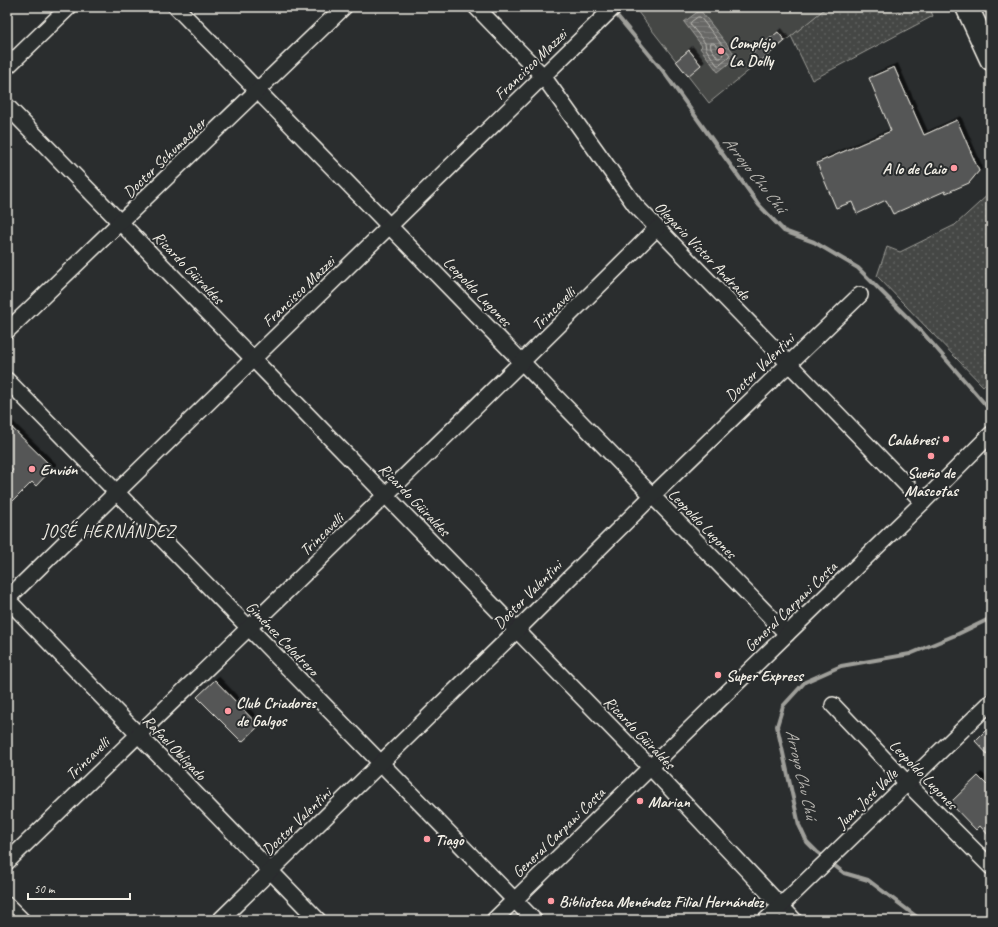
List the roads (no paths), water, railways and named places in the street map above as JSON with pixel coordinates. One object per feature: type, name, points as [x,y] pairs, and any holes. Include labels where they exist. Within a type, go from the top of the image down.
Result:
[{"type":"highway","points":[[967,7],[990,55]]},
{"type":"street","points":[[7,67],[69,7]]},
{"type":"street","name":"Leopoldo Lugones","points":[[176,7],[787,634]]},
{"type":"street","name":"Doctor Schumacher","points":[[7,331],[344,7]]},
{"type":"street","name":"Olegario Víctor Andrade","points":[[476,7],[543,76],[635,204],[923,502]]},
{"type":"street","name":"Francisco Mazzei","points":[[7,599],[609,12]]},
{"type":"street","name":"Ricardo Güiraldes","points":[[7,106],[517,630],[794,920]]},
{"type":"street","name":"Trincavelli","points":[[7,862],[386,496],[657,228]]},
{"type":"street","name":"Doctor Valentini","points":[[220,920],[652,496],[860,295]]},
{"type":"street","name":"Giménez Colodrero","points":[[7,380],[534,920]]},
{"type":"street","name":"General Carpani Costa","points":[[494,920],[991,434]]},
{"type":"street","name":"Rafael Obligado","points":[[7,599],[318,920]]},
{"type":"street","name":"Juan José Valle","points":[[766,920],[991,702]]},
{"type":"street","name":"Leopoldo Lugones","points":[[833,705],[907,783],[991,867]]},
{"type":"street","points":[[7,905],[22,920]]},
{"type":"water","points":[[700,10],[737,57],[718,72],[700,48],[702,46],[684,22]]},
{"type":"waterway","name":"Arroyo Chu Chú","points":[[614,12],[663,71],[759,205],[784,231],[814,242],[858,268],[923,333],[991,411]]},
{"type":"waterway","name":"Arroyo Chu Chú","points":[[921,920],[868,880],[844,873],[817,852],[807,842],[799,825],[777,726],[783,706],[805,682],[841,666],[910,654],[958,634],[991,618]]},
{"type":"place","name":"Complejo La Dolly","points":[[721,51]]},
{"type":"place","name":"A lo de Caio","points":[[954,168]]},
{"type":"place","name":"Calabresi","points":[[946,439]]},
{"type":"place","name":"Sueño de Mascotas","points":[[931,456]]},
{"type":"place","name":"Envión","points":[[32,469]]},
{"type":"place","name":"Super Express","points":[[718,675]]},
{"type":"place","name":"Club Criadores de Galgos","points":[[228,711]]},
{"type":"place","name":"Marian","points":[[640,801]]},
{"type":"place","name":"Tiago","points":[[427,839]]},
{"type":"place","name":"Biblioteca Menéndez Filial Hernández","points":[[551,901]]},
{"type":"district","name":"JOSÉ HERNÁNDEZ","points":[[109,531]]}]
